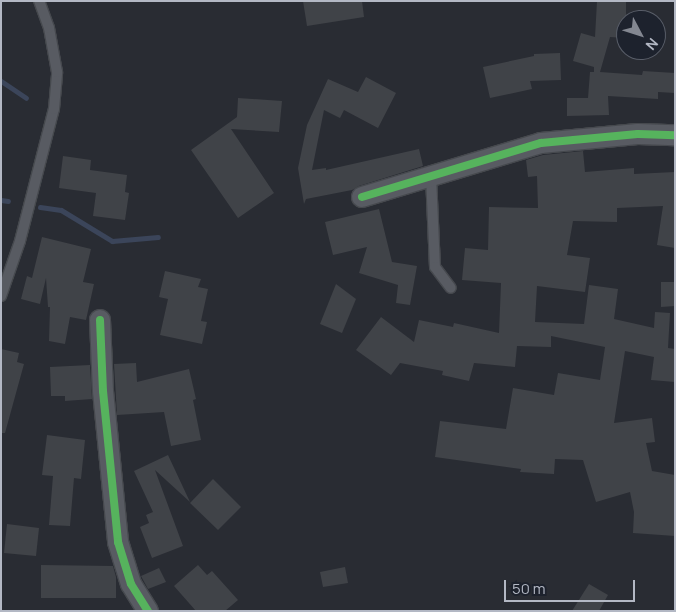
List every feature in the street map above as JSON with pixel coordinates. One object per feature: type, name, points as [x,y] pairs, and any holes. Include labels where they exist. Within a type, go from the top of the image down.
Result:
[{"type":"street","points":[[362,197],[541,143],[638,134],[675,135]]},
{"type":"street","points":[[100,320],[105,410],[118,542],[131,584],[148,611]]},
{"type":"lane","points":[[1,296],[20,241],[54,109],[57,72],[49,28],[39,1]]},
{"type":"lane","points":[[431,176],[435,267],[451,288]]},
{"type":"building","points":[[303,1],[362,1],[364,17],[307,26]]},
{"type":"building","points":[[597,1],[626,1],[626,10],[616,10],[616,37],[610,37],[600,72],[642,75],[643,71],[675,73],[675,93],[658,92],[658,99],[608,96],[609,115],[567,116],[567,98],[588,98],[590,72],[594,72],[594,67],[573,61],[581,33],[595,37]]},
{"type":"building","points":[[560,53],[561,80],[530,81],[532,89],[490,98],[483,67],[534,56],[534,54]]},
{"type":"building","points":[[366,77],[396,93],[378,128],[344,110],[340,118],[324,110],[312,170],[326,168],[326,170],[419,149],[423,166],[359,186],[352,190],[306,199],[304,204],[298,168],[307,125],[328,79],[358,92]]},
{"type":"building","points":[[238,98],[282,101],[279,132],[231,129],[274,193],[238,218],[191,150],[237,117]]},
{"type":"building","points":[[583,151],[585,172],[634,168],[634,174],[675,172],[675,248],[657,245],[663,206],[617,208],[617,222],[573,221],[567,255],[590,258],[585,292],[537,286],[535,322],[584,324],[589,285],[618,289],[614,319],[654,328],[655,312],[670,313],[668,348],[675,349],[675,382],[651,380],[654,357],[625,351],[614,423],[652,418],[655,442],[646,443],[652,471],[675,475],[675,536],[633,533],[634,512],[630,492],[596,502],[583,460],[555,459],[554,474],[520,472],[521,469],[435,457],[440,421],[506,429],[513,388],[554,395],[558,373],[600,380],[605,347],[551,336],[551,347],[517,346],[515,367],[474,363],[469,381],[442,375],[443,371],[400,363],[391,375],[356,350],[381,317],[414,342],[419,320],[453,327],[454,323],[499,333],[501,283],[462,280],[465,248],[488,250],[489,207],[538,208],[537,176],[528,177],[526,160],[543,155]]},
{"type":"building","points":[[63,156],[91,160],[90,170],[127,175],[125,192],[129,193],[125,220],[93,216],[96,193],[59,188]]},
{"type":"building","points":[[379,209],[392,262],[417,266],[410,305],[396,303],[398,285],[359,273],[367,247],[333,255],[325,222]]},
{"type":"building","points":[[42,237],[91,249],[83,282],[94,284],[86,320],[70,317],[65,344],[49,341],[50,307],[48,307],[46,278],[40,304],[21,299],[27,276],[32,278]]},
{"type":"building","points":[[165,271],[201,279],[198,287],[208,289],[201,321],[207,322],[202,344],[160,335],[168,299],[159,297]]},
{"type":"building","points":[[661,282],[675,282],[675,306],[661,307]]},
{"type":"building","points":[[336,284],[356,299],[342,333],[320,324]]},
{"type":"building","points":[[1,349],[19,353],[17,362],[24,364],[5,433],[1,433]]},
{"type":"building","points":[[136,363],[137,382],[189,369],[196,399],[193,400],[201,440],[171,446],[164,412],[117,415],[114,364]]},
{"type":"building","points":[[90,365],[92,399],[65,401],[65,396],[51,396],[50,367]]},
{"type":"building","points":[[47,435],[85,440],[81,479],[74,478],[70,526],[49,525],[53,476],[42,475]]},
{"type":"building","points":[[168,455],[190,502],[155,470],[183,546],[152,558],[140,527],[149,523],[146,515],[153,512],[134,471]]},
{"type":"building","points":[[213,479],[241,507],[218,530],[190,503]]},
{"type":"building","points":[[7,524],[39,528],[36,556],[4,553]]},
{"type":"building","points":[[41,565],[113,566],[116,577],[116,598],[41,598]]},
{"type":"building","points":[[198,565],[207,575],[212,571],[238,600],[225,611],[196,611],[174,586]]},
{"type":"building","points":[[345,567],[348,583],[323,587],[320,572]]},
{"type":"building","points":[[159,568],[166,582],[148,589],[141,576]]},
{"type":"building","points":[[589,584],[608,595],[599,611],[572,611]]},
{"type":"waterway","points":[[1,81],[26,98]]},
{"type":"waterway","points":[[1,200],[8,201]]},
{"type":"waterway","points":[[40,207],[61,210],[112,241],[158,237]]},
{"type":"cycle path","points":[[362,197],[541,143],[638,134],[675,135]]},
{"type":"cycle path","points":[[100,320],[103,391],[118,542],[131,584],[148,611]]}]
